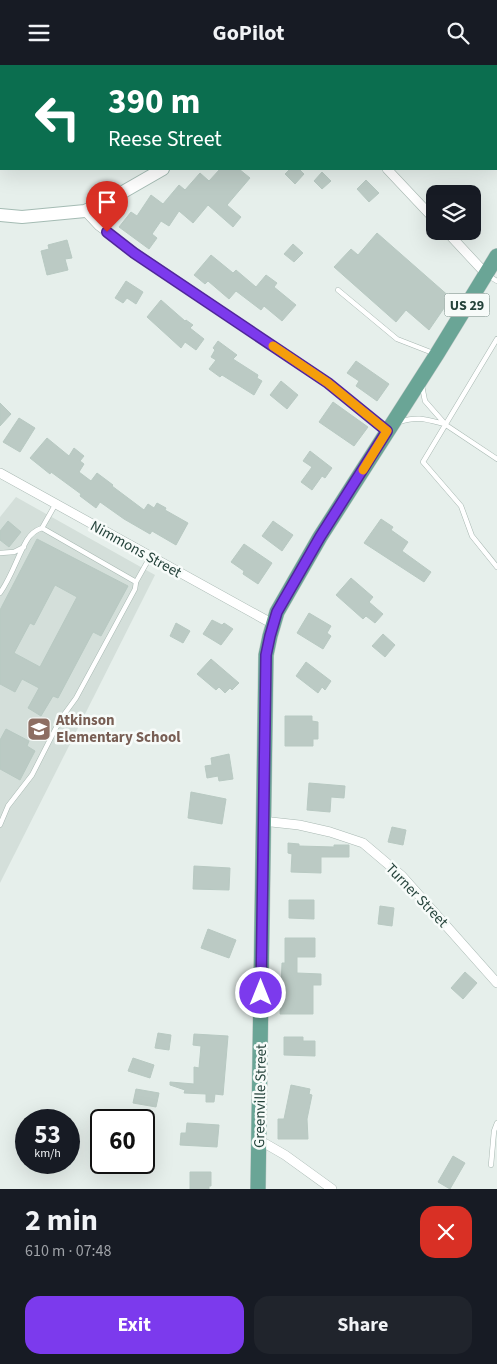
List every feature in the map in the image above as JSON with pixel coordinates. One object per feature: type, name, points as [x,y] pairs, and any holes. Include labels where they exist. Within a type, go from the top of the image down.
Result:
[{"type":"main road","name":"Greenville Street","points":[[258,1189],[262,821],[266,655],[273,624],[277,612],[320,537],[437,354],[492,278],[497,256]]},
{"type":"street","points":[[0,215],[22,217],[85,211],[161,170]]},
{"type":"street","points":[[388,170],[426,210]]},
{"type":"street","points":[[85,211],[99,226],[134,253],[328,383],[389,428]]},
{"type":"street","points":[[455,240],[492,278]]},
{"type":"street","name":"Nimmons Street","points":[[0,473],[273,624]]},
{"type":"street","name":"Turner Street","points":[[262,821],[299,825],[330,832],[363,843],[402,876],[497,983]]},
{"type":"street","points":[[259,1140],[285,1155],[332,1189]]},
{"type":"lane","points":[[338,290],[397,339],[437,354]]},
{"type":"lane","points":[[497,339],[422,462],[461,506],[472,536],[497,567]]},
{"type":"lane","points":[[421,379],[425,401],[446,425],[497,459]]},
{"type":"lane","points":[[389,428],[412,418],[420,418],[446,425]]},
{"type":"lane","points":[[0,593],[8,582],[27,540],[37,529],[42,528],[55,505]]},
{"type":"lane","points":[[42,528],[136,582]]},
{"type":"lane","points":[[0,553],[14,552],[24,547]]},
{"type":"lane","points":[[0,825],[8,806],[32,775],[60,720],[80,691],[135,589],[136,582],[150,557]]},
{"type":"lane","points":[[491,1165],[494,1131],[497,1123]]},
{"type":"shaded area","name":"Atkinson Elementary School","points":[[16,497],[155,575],[0,883],[0,517]]},
{"type":"building","points":[[219,170],[240,170],[250,178],[227,205],[241,217],[233,227],[208,205],[193,223],[179,211],[169,226],[161,221],[152,234],[157,238],[149,249],[119,227],[131,212],[137,216],[151,195],[163,204],[179,185],[185,190],[200,173],[209,181]]},
{"type":"building","points":[[289,170],[300,170],[304,174],[295,184],[285,174]]},
{"type":"building","points":[[322,172],[331,181],[322,189],[314,181]]},
{"type":"building","points":[[366,180],[379,193],[369,202],[357,189]]},
{"type":"building","points":[[377,233],[451,298],[429,330],[406,310],[396,322],[334,267],[351,249],[358,255]]},
{"type":"building","points":[[67,240],[72,258],[65,259],[68,270],[47,275],[41,251],[49,249],[48,245]]},
{"type":"building","points":[[293,244],[303,253],[294,262],[284,254]]},
{"type":"building","points":[[211,255],[233,273],[236,270],[256,287],[266,275],[277,283],[274,287],[296,305],[282,321],[264,306],[261,310],[236,291],[229,299],[208,281],[205,284],[194,275]]},
{"type":"building","points":[[126,281],[143,292],[136,304],[127,298],[123,303],[115,298]]},
{"type":"building","points":[[161,300],[185,321],[193,325],[190,328],[204,339],[196,350],[185,342],[181,348],[147,317]]},
{"type":"building","points":[[218,341],[237,355],[233,359],[258,375],[257,378],[262,381],[254,395],[209,369],[216,360],[211,357],[215,350],[213,348]]},
{"type":"building","points":[[356,361],[389,384],[377,401],[356,386],[359,381],[347,373]]},
{"type":"building","points":[[281,381],[298,395],[287,409],[270,395]]},
{"type":"building","points":[[333,402],[368,427],[354,446],[319,422]]},
{"type":"building","points":[[0,403],[11,414],[0,426]]},
{"type":"building","points":[[19,418],[35,428],[20,452],[3,442]]},
{"type":"building","points":[[47,438],[69,456],[74,448],[84,456],[80,461],[84,464],[79,472],[91,481],[97,473],[144,510],[148,504],[154,508],[157,503],[166,508],[165,510],[188,523],[176,545],[152,531],[150,534],[100,502],[96,508],[80,496],[81,494],[51,472],[50,474],[30,458]]},
{"type":"building","points":[[310,451],[332,468],[325,478],[322,476],[312,490],[301,482],[312,467],[303,461]]},
{"type":"building","points":[[381,519],[393,527],[391,530],[408,542],[402,551],[431,572],[424,582],[364,543]]},
{"type":"building","points":[[8,521],[21,532],[9,547],[0,540],[0,531]]},
{"type":"building","points":[[273,521],[293,535],[282,551],[262,536]]},
{"type":"building","points":[[37,539],[128,586],[101,636],[93,632],[58,698],[53,696],[41,716],[28,708],[39,688],[22,679],[15,692],[0,684],[0,610]],"holes":[[[55,585],[77,597],[40,667],[14,653],[30,623],[34,625]]]},
{"type":"building","points":[[244,544],[272,563],[258,584],[243,574],[244,571],[231,562]]},
{"type":"building","points":[[351,578],[373,597],[369,602],[383,614],[375,623],[366,616],[363,619],[336,595]]},
{"type":"building","points":[[309,613],[331,626],[327,633],[331,636],[323,649],[297,633]]},
{"type":"building","points":[[212,620],[222,625],[224,623],[233,629],[221,645],[203,634]]},
{"type":"building","points":[[176,623],[190,631],[183,643],[170,636]]},
{"type":"building","points":[[383,634],[395,645],[385,657],[372,646]]},
{"type":"building","points":[[211,659],[239,683],[232,690],[230,688],[225,693],[219,687],[216,690],[197,674]]},
{"type":"building","points":[[306,662],[331,681],[325,690],[322,687],[318,693],[296,676]]},
{"type":"building","points":[[285,716],[312,716],[312,721],[318,722],[318,739],[313,739],[313,746],[285,746]]},
{"type":"building","points":[[6,729],[29,741],[27,746],[35,751],[20,780],[0,769],[0,740]]},
{"type":"building","points":[[229,754],[233,779],[219,781],[218,776],[207,778],[205,766],[212,765],[211,758]]},
{"type":"building","points":[[309,783],[345,786],[344,798],[331,797],[330,812],[307,810]]},
{"type":"building","points":[[191,792],[226,799],[222,824],[188,818]]},
{"type":"building","points":[[392,827],[406,830],[403,845],[388,842]]},
{"type":"building","points":[[288,843],[299,844],[299,846],[334,847],[334,845],[349,845],[349,857],[321,857],[321,873],[291,872],[292,854],[288,853]]},
{"type":"building","points":[[194,866],[230,868],[229,890],[193,889]]},
{"type":"building","points":[[289,900],[314,900],[314,919],[289,918]]},
{"type":"building","points":[[380,906],[394,908],[392,926],[378,924]]},
{"type":"building","points":[[208,929],[236,940],[229,958],[201,948]]},
{"type":"building","points":[[285,938],[315,938],[315,957],[297,957],[297,973],[321,974],[321,985],[313,985],[313,1014],[280,1014],[282,963],[285,963]]},
{"type":"building","points":[[465,972],[477,983],[463,999],[451,988]]},
{"type":"building","points":[[158,1033],[171,1035],[169,1050],[155,1048]]},
{"type":"building","points":[[194,1034],[228,1036],[223,1095],[215,1094],[214,1102],[206,1102],[206,1094],[184,1093],[185,1090],[170,1085],[170,1082],[194,1084],[194,1067],[199,1068],[201,1046],[193,1045]]},
{"type":"building","points":[[284,1037],[303,1037],[303,1041],[315,1041],[315,1056],[284,1055]]},
{"type":"building","points":[[133,1058],[154,1065],[150,1078],[128,1071]]},
{"type":"building","points":[[291,1085],[310,1089],[309,1094],[312,1095],[307,1119],[308,1139],[278,1139],[278,1119],[284,1119]]},
{"type":"building","points":[[136,1089],[159,1093],[156,1107],[133,1103]]},
{"type":"building","points":[[187,1123],[219,1125],[217,1147],[180,1145],[181,1133],[186,1133]]},
{"type":"building","points":[[453,1156],[465,1163],[450,1189],[438,1182]]},
{"type":"building","points":[[190,1172],[211,1172],[211,1186],[209,1186],[209,1189],[190,1189]]},
{"type":"slow traffic","points":[[273,346],[328,383],[387,431],[363,470]]},
{"type":"place","name":"Atkinson Elementary School","points":[[39,729]]},
{"type":"route","points":[[107,232],[134,253],[328,383],[387,431],[320,537],[277,612],[270,636],[266,655],[262,811],[261,993]]}]
